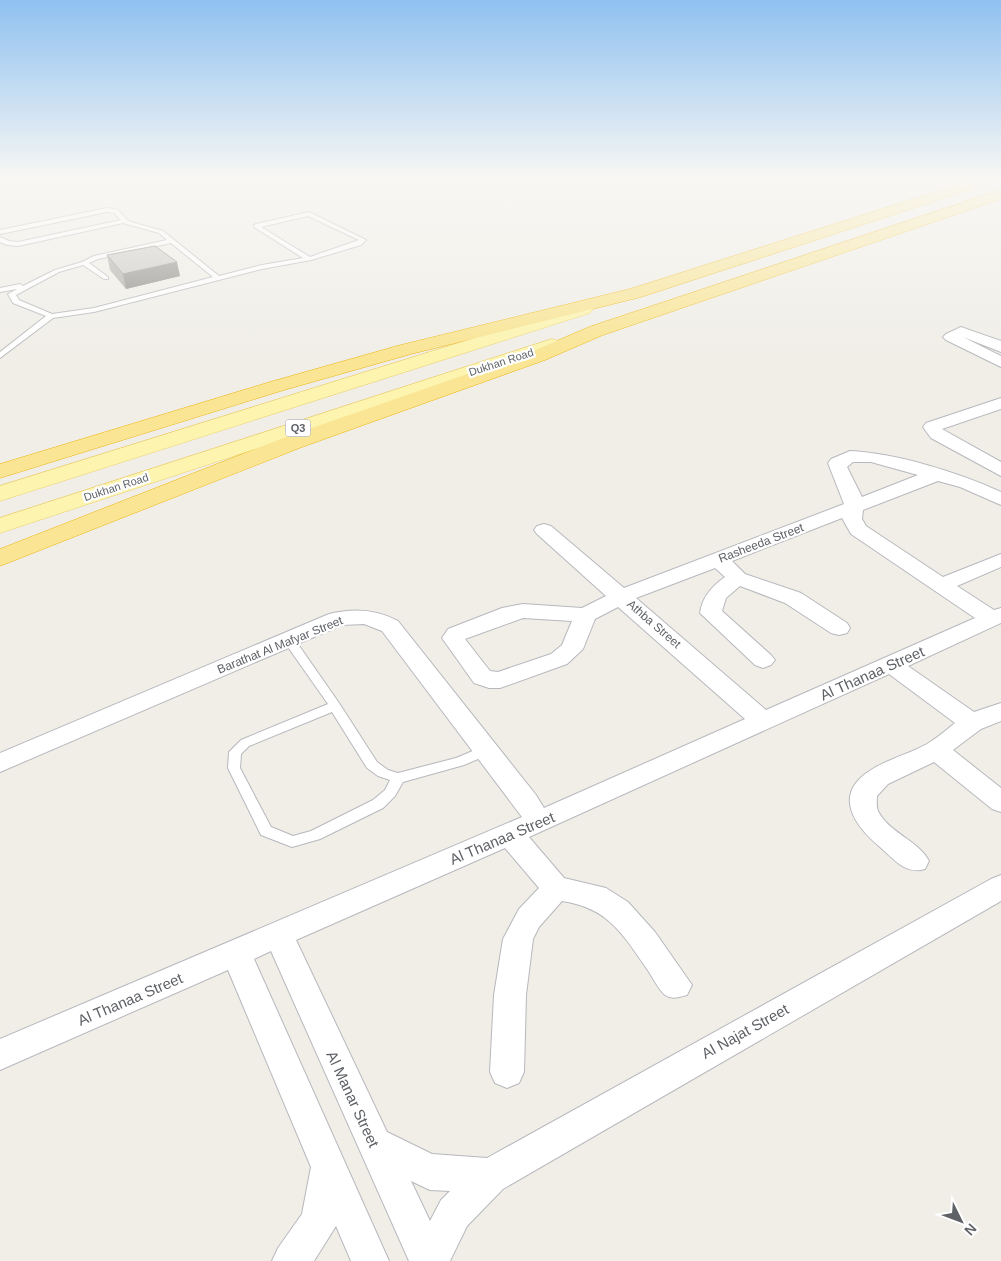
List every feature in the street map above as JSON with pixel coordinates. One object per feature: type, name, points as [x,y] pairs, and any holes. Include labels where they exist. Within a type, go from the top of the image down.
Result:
[{"type":"highway","points":[[0,471],[413,348],[635,293],[807,238]]},
{"type":"highway","name":"Dukhan Road","points":[[596,331],[871,238]]},
{"type":"highway","points":[[0,558],[294,442],[538,356],[596,331]]},
{"type":"main road","points":[[0,494],[635,293]]},
{"type":"main road","name":"Dukhan Road","points":[[0,526],[596,331]]},
{"type":"main road","points":[[0,478],[132,436],[176,418]]},
{"type":"street","points":[[984,338],[1001,331]]},
{"type":"street","points":[[1001,347],[984,338],[961,332],[951,338],[1001,362]]},
{"type":"street","points":[[1001,404],[932,427],[937,434],[1001,470]]},
{"type":"street","points":[[996,617],[941,585],[858,530],[852,519],[855,507],[851,492],[837,467],[844,458],[857,455],[872,457],[977,486],[1001,499]]},
{"type":"street","name":"Rasheeda Street","points":[[586,615],[622,596],[939,474]]},
{"type":"street","name":"Athba Street","points":[[544,530],[622,596],[763,721]]},
{"type":"street","points":[[718,559],[738,578],[793,598],[838,628]]},
{"type":"street","points":[[941,585],[1001,560]]},
{"type":"street","points":[[738,578],[721,589],[711,603],[711,613],[763,660]]},
{"type":"street","points":[[523,611],[586,615],[572,649],[558,659],[500,680],[490,680],[482,677],[453,638],[456,634],[510,613],[523,611]]},
{"type":"street","name":"Barathat Al Mafyar Street","points":[[0,763],[337,619],[366,616],[380,620],[390,626],[527,802],[538,822]]},
{"type":"street","name":"Al Thanaa Street","points":[[0,1055],[279,936],[996,617]]},
{"type":"street","points":[[890,664],[972,723]]},
{"type":"street","points":[[916,861],[875,827],[864,812],[864,793],[879,777],[936,750],[972,723],[1001,711]]},
{"type":"street","points":[[936,750],[1001,802]]},
{"type":"street","points":[[509,833],[556,888],[582,892],[606,902],[622,914],[676,985]]},
{"type":"street","name":"Al Najat Street","points":[[429,1261],[454,1213],[490,1176],[1001,887]]},
{"type":"street","points":[[507,1072],[510,995],[518,939],[529,918],[556,888]]},
{"type":"street","name":"Al Manar Street","points":[[279,936],[429,1261]]},
{"type":"street","points":[[236,954],[370,1261]]},
{"type":"street","points":[[373,1143],[430,1172],[490,1176]]},
{"type":"street","points":[[291,1261],[319,1222],[329,1165]]},
{"type":"lane","points":[[0,239],[7,243],[18,244],[48,238]]},
{"type":"lane","points":[[167,238],[219,279]]},
{"type":"lane","points":[[275,238],[308,259]]},
{"type":"lane","points":[[171,241],[96,257],[29,284],[12,294],[12,298],[31,309],[51,316],[94,310],[262,267],[308,259],[359,244],[362,240],[358,238]]},
{"type":"lane","points":[[84,263],[106,278]]},
{"type":"lane","points":[[0,290],[29,284]]},
{"type":"lane","points":[[0,356],[51,316]]},
{"type":"lane","points":[[289,640],[335,706],[372,765],[383,773],[398,778],[459,762],[487,750]]},
{"type":"lane","points":[[335,706],[245,743],[235,752],[234,768],[266,831],[292,842],[315,834],[378,804],[390,793],[398,778]]},
{"type":"building","points":[[155,246],[177,262],[123,274],[107,255]]}]
